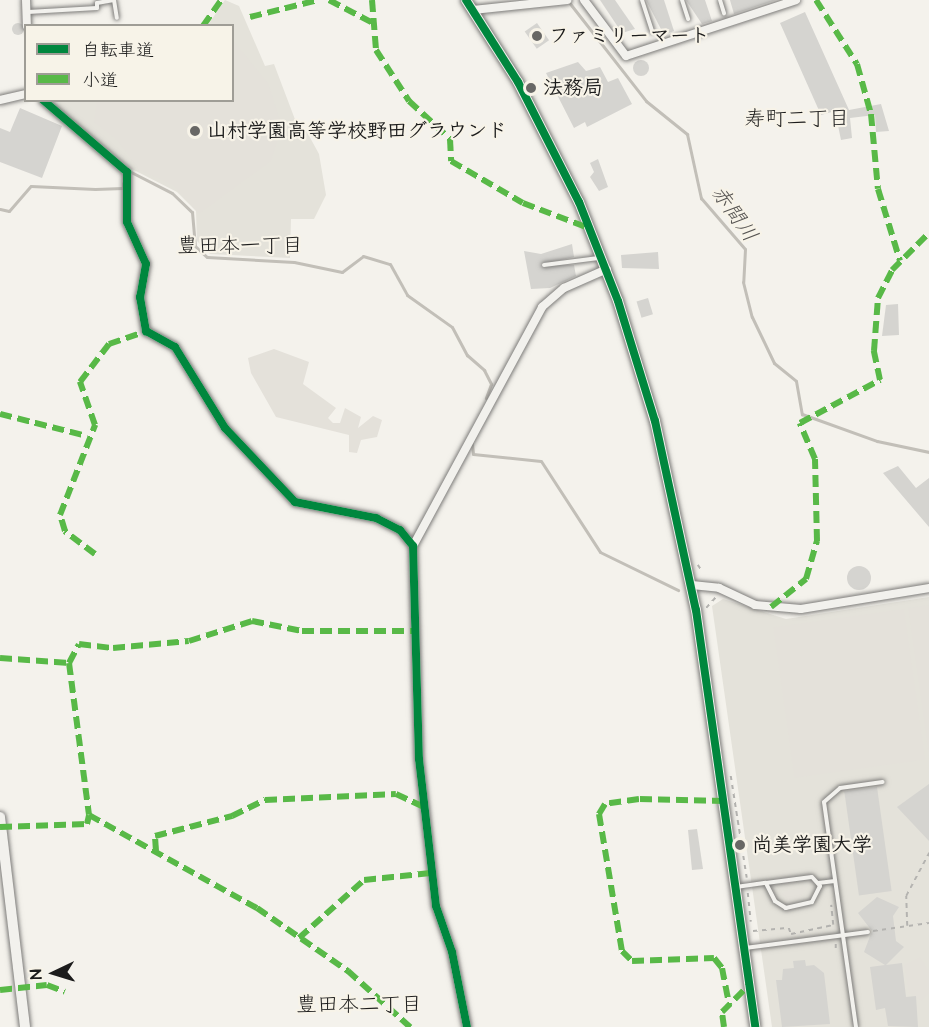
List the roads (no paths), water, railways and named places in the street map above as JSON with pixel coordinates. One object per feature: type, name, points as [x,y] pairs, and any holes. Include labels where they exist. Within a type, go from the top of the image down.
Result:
[{"type":"street","points":[[26,0],[27,24]]},
{"type":"street","points":[[584,0],[626,56],[796,0]]},
{"type":"street","points":[[565,1],[470,5],[558,154],[603,258],[666,463],[692,585],[755,1027]]},
{"type":"street","points":[[0,100],[24,94]]},
{"type":"street","points":[[45,102],[127,172],[128,222],[146,264],[140,297],[146,330],[175,347],[225,428],[295,502],[376,518],[400,530],[413,546]]},
{"type":"street","points":[[467,1027],[452,952],[436,906],[419,759],[413,546],[542,307],[557,291],[607,269]]},
{"type":"street","points":[[692,585],[719,588],[755,605],[801,609],[929,588]]},
{"type":"street","points":[[0,817],[25,1027]]},
{"type":"lane","points":[[27,12],[97,8],[95,1],[114,0],[117,18]]},
{"type":"lane","points":[[642,0],[652,31]]},
{"type":"lane","points":[[682,0],[688,19]]},
{"type":"lane","points":[[720,0],[724,13]]},
{"type":"lane","points":[[543,265],[603,258]]},
{"type":"lane","points":[[855,1027],[824,801],[840,788],[883,782]]},
{"type":"lane","points":[[736,887],[812,877],[818,883]]},
{"type":"lane","points":[[818,883],[835,881]]},
{"type":"lane","points":[[766,883],[775,902],[786,908],[812,902],[818,883]]},
{"type":"lane","points":[[744,948],[868,932]]},
{"type":"waterway","name":"赤間川","points":[[568,1],[646,101],[687,134],[701,198],[745,249],[743,282],[752,317],[774,363],[796,381],[802,414],[877,441],[929,452]]},
{"type":"waterway","points":[[129,171],[172,193],[192,212],[195,246],[207,257],[294,262],[342,272],[363,256],[390,264],[407,295],[452,327],[467,355],[484,370],[491,384],[486,398]]},
{"type":"waterway","points":[[0,209],[9,211],[31,186],[95,189],[123,188],[123,183]]},
{"type":"waterway","points":[[472,444],[473,454],[541,461],[600,552],[678,590]]},
{"type":"place","name":"ファミリーマート","points":[[537,36]]},
{"type":"place","name":"法務局","points":[[531,88]]},
{"type":"place","name":"山村学園高等学校野田グラウンド","points":[[195,131]]},
{"type":"place","name":"尚美学園大学","points":[[740,845]]},
{"type":"district","name":"寿町二丁目","points":[[797,119]]},
{"type":"district","name":"豊田本一丁目","points":[[240,246]]},
{"type":"district","name":"豊田本二丁目","points":[[359,1005]]}]
